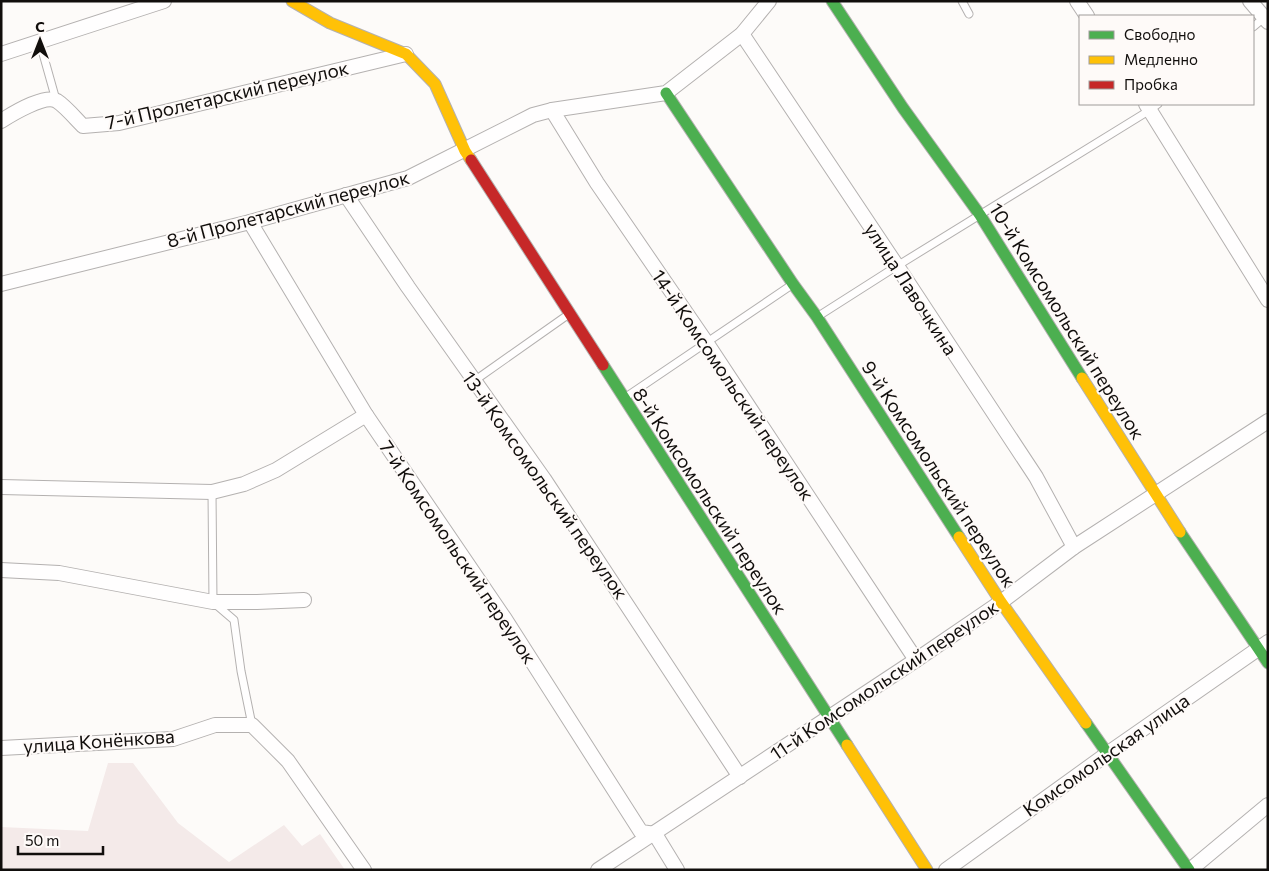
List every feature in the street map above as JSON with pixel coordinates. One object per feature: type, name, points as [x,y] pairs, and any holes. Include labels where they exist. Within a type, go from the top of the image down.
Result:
[{"type":"street","points":[[1,54],[40,43],[164,1]]},
{"type":"street","points":[[292,1],[330,23],[371,42],[406,54]]},
{"type":"street","name":"8-й Пролетарский переулок","points":[[1,284],[250,222],[408,178],[533,116],[552,110],[666,93],[742,34],[769,1]]},
{"type":"street","name":"10-й Комсомольский переулок","points":[[832,1],[904,108],[980,214],[1155,494],[1263,646],[1268,663]]},
{"type":"street","points":[[1077,1],[1086,15]]},
{"type":"street","points":[[1250,1],[1267,18]]},
{"type":"street","name":"улица Лавочкина","points":[[742,34],[1036,477],[1074,547]]},
{"type":"street","name":"7-й Пролетарский переулок","points":[[56,101],[83,126],[118,123],[406,54]]},
{"type":"street","name":"8-й Комсомольский переулок","points":[[406,54],[435,84],[465,151],[927,870]]},
{"type":"street","name":"9-й Комсомольский переулок","points":[[666,93],[817,317],[1001,602],[1106,754],[1190,870]]},
{"type":"street","points":[[1,121],[23,108],[49,99],[56,101]]},
{"type":"street","points":[[1151,106],[1268,300]]},
{"type":"street","name":"14-й Комсомольский переулок","points":[[552,110],[597,183],[706,342],[916,660]]},
{"type":"street","name":"13-й Комсомольский переулок","points":[[346,195],[544,479],[740,776]]},
{"type":"street","name":"7-й Комсомольский переулок","points":[[250,222],[366,415],[504,619],[641,832],[654,834],[676,870]]},
{"type":"street","points":[[1,487],[212,492],[244,484],[276,470],[366,415]]},
{"type":"street","name":"11-й Комсомольский переулок","points":[[598,870],[916,660],[1001,602],[1074,547],[1268,421]]},
{"type":"street","points":[[1,570],[59,573],[213,602],[304,600]]},
{"type":"street","name":"Комсомольская улица","points":[[946,870],[1106,754],[1263,646]]},
{"type":"street","name":"улица Конёнкова","points":[[1,748],[173,739],[215,725],[252,725]]},
{"type":"street","points":[[252,725],[288,761],[364,870]]},
{"type":"street","points":[[1190,870],[1268,806]]},
{"type":"lane","points":[[962,1],[969,14]]},
{"type":"lane","points":[[1254,26],[1267,18]]},
{"type":"lane","points":[[40,43],[56,101]]},
{"type":"lane","points":[[817,317],[1151,106]]},
{"type":"lane","points":[[623,399],[793,284]]},
{"type":"lane","points":[[474,381],[569,314]]},
{"type":"lane","points":[[212,492],[213,602],[234,620],[241,671],[252,725]]},
{"type":"shaded area","points":[[108,763],[133,763],[178,823],[229,862],[284,825],[302,846],[320,834],[345,870],[1,870],[1,827],[88,831]]},
{"type":"traffic: fast","points":[[832,1],[903,108],[980,215],[1082,378]]},
{"type":"traffic: fast","points":[[666,93],[817,317],[959,537]]},
{"type":"traffic: fast","points":[[603,365],[847,745]]},
{"type":"traffic: fast","points":[[1180,532],[1268,663]]},
{"type":"traffic: fast","points":[[1086,723],[1189,870]]},
{"type":"traffic: slow","points":[[292,1],[330,23],[406,54],[435,84],[465,151],[471,160]]},
{"type":"traffic: slow","points":[[1082,378],[1180,532]]},
{"type":"traffic: slow","points":[[959,537],[1001,602],[1086,723]]},
{"type":"traffic: slow","points":[[847,745],[927,870]]},
{"type":"traffic: jam","points":[[471,160],[603,365]]}]
